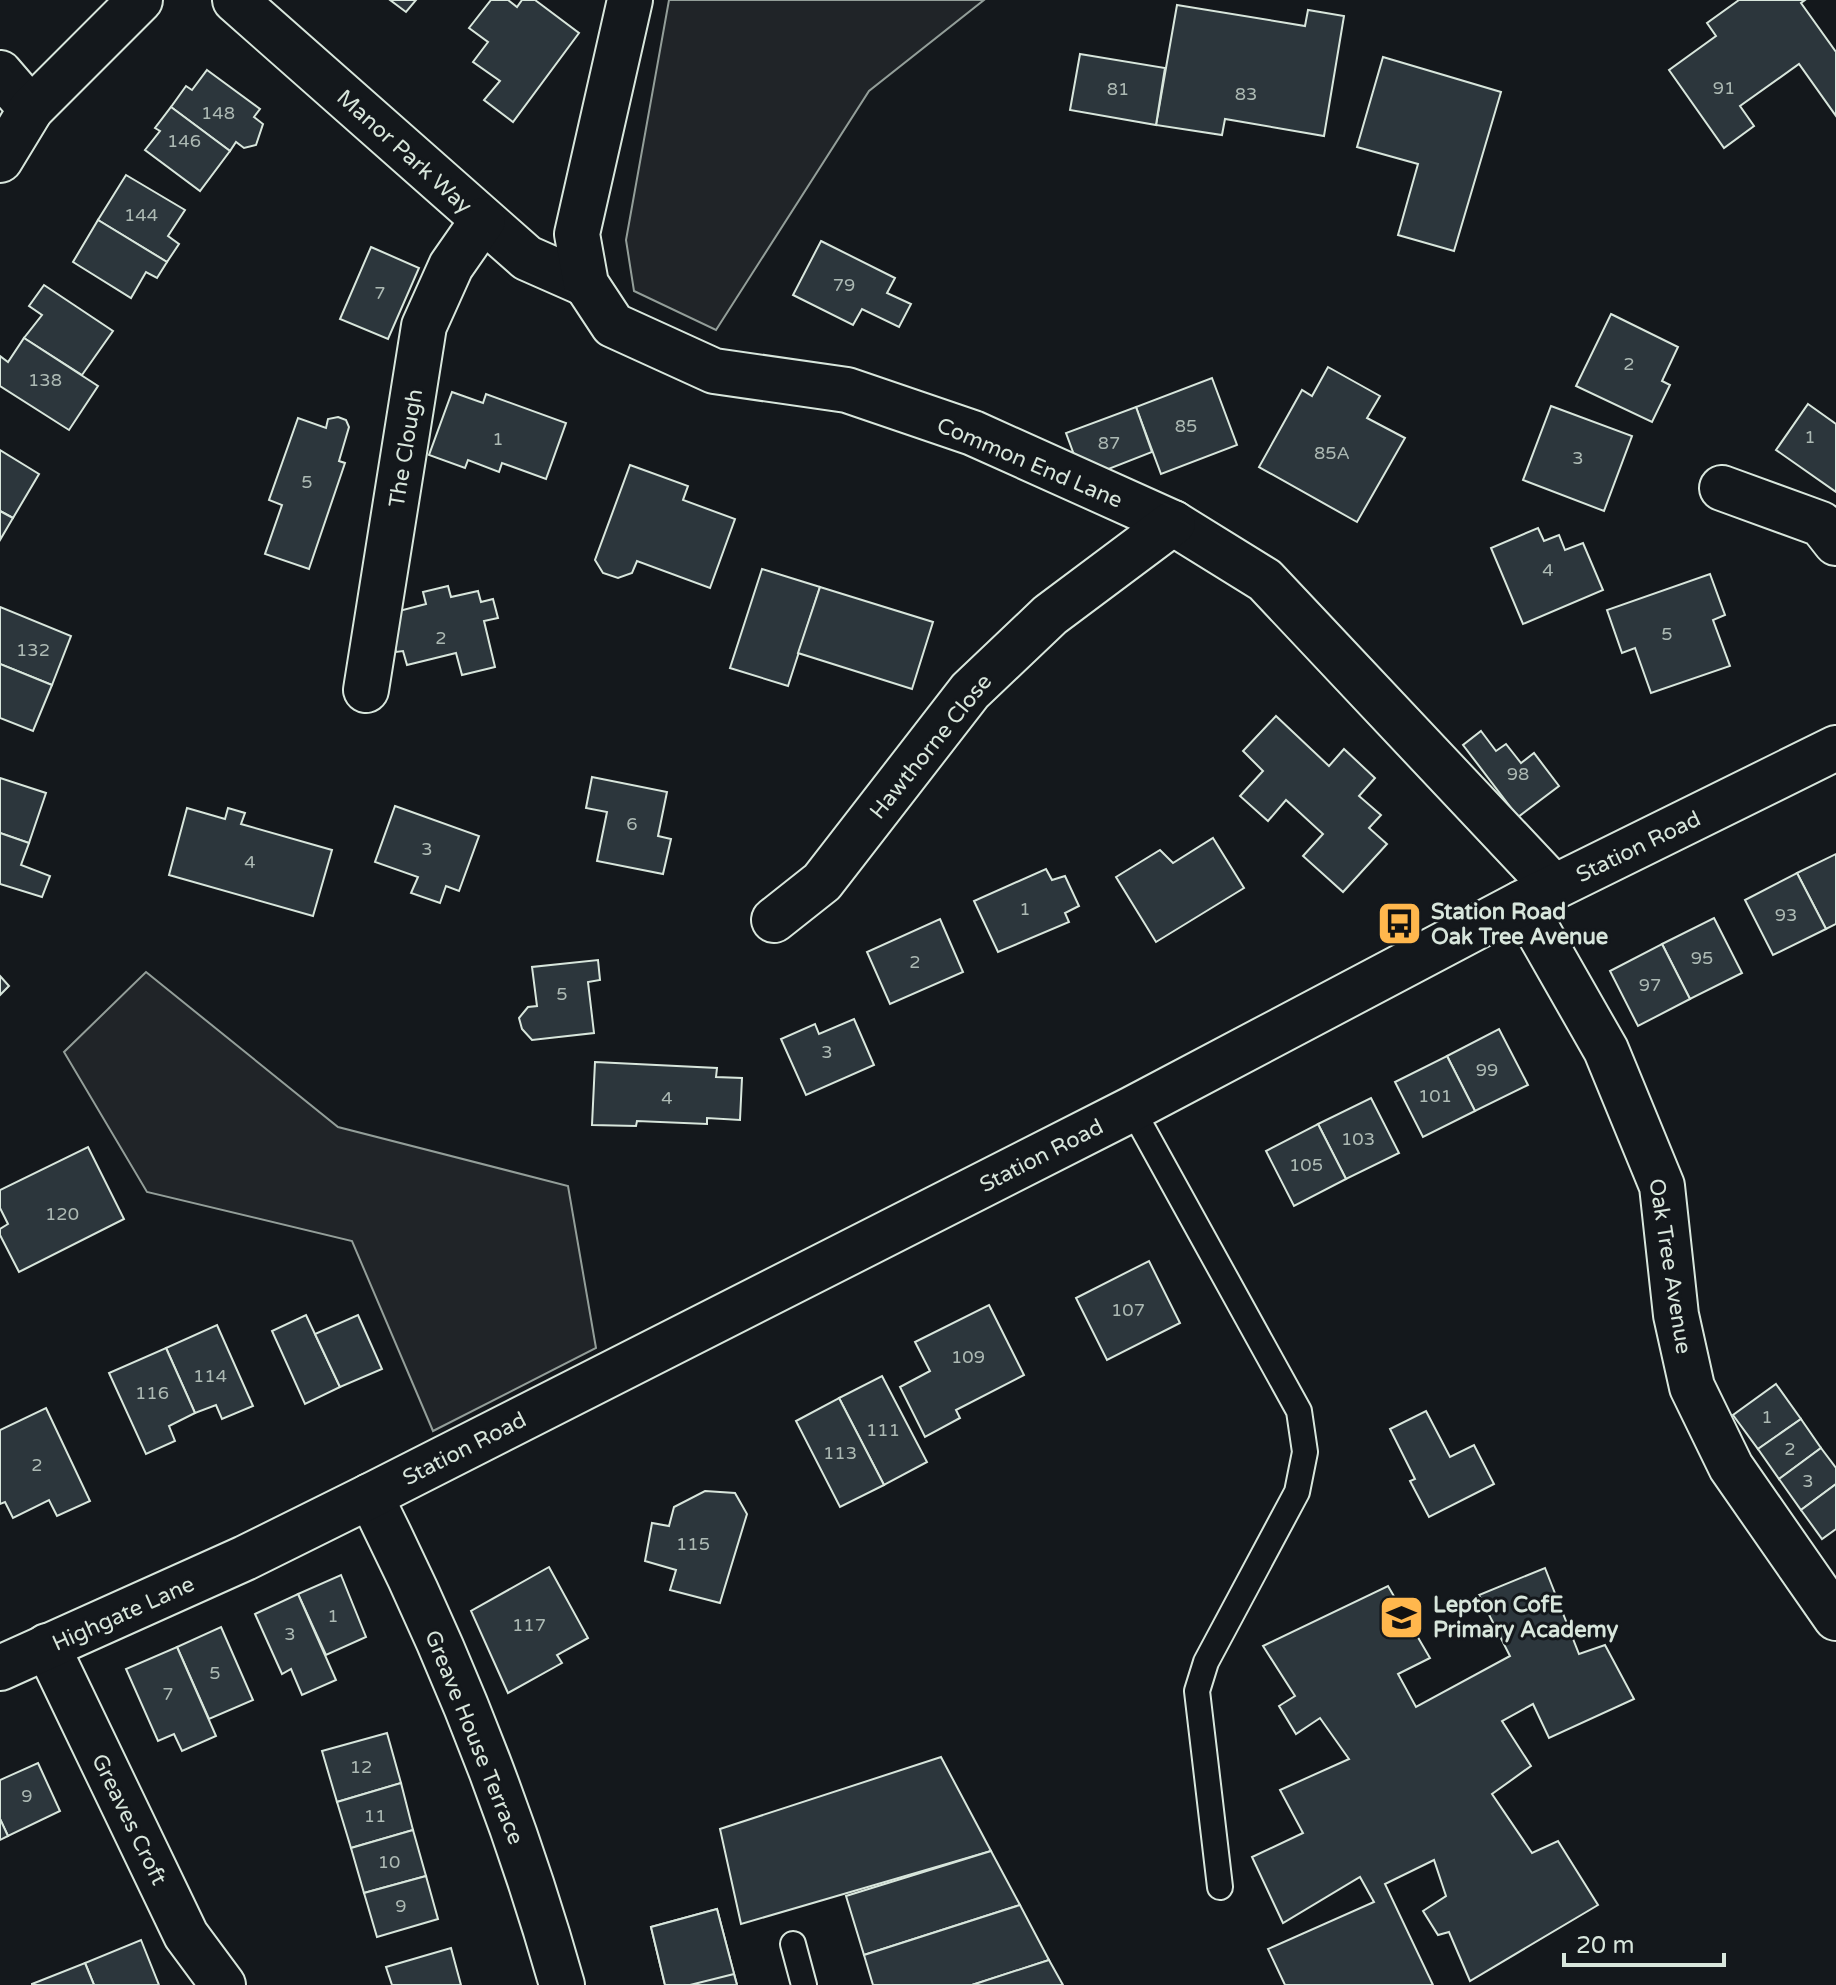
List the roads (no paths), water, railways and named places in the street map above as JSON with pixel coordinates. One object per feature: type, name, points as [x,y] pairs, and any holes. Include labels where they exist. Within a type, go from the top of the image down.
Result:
[{"type":"street","points":[[0,160],[31,109],[140,0]]},
{"type":"street","name":"Manor Park Way","points":[[235,0],[527,258],[586,284]]},
{"type":"street","name":"Common End Lane","points":[[630,0],[577,234],[586,284],[613,325],[714,371],[847,390],[973,433],[1173,523],[1265,580],[1538,895]]},
{"type":"street","points":[[0,73],[31,109]]},
{"type":"street","name":"The Clough","points":[[366,690],[424,326],[451,266],[483,220]]},
{"type":"street","points":[[1722,488],[1821,524],[1836,543]]},
{"type":"street","name":"Hawthorne Close","points":[[774,920],[822,882],[970,691],[1050,615],[1173,523]]},
{"type":"street","name":"Station Road","points":[[245,1558],[1132,1109],[1538,895],[1836,748]]},
{"type":"street","name":"Oak Tree Avenue","points":[[1538,895],[1662,1186],[1676,1315],[1692,1387],[1731,1467],[1836,1618]]},
{"type":"street","name":"Greave House Terrace","points":[[370,1496],[452,1671],[506,1801],[562,1985]]},
{"type":"street","name":"Highgate Lane","points":[[0,1668],[245,1558]]},
{"type":"street","name":"Greaves Croft","points":[[47,1646],[186,1935],[223,1985]]},
{"type":"lane","points":[[1132,1109],[1299,1411],[1305,1452],[1297,1492],[1206,1662],[1197,1691],[1220,1887]]},
{"type":"lane","points":[[793,1944],[804,1985]]},
{"type":"place","name":"Station Road Oak Tree Avenue","points":[[1400,924]]},
{"type":"place","name":"Lepton CofE Primary Academy","points":[[1402,1617]]}]
